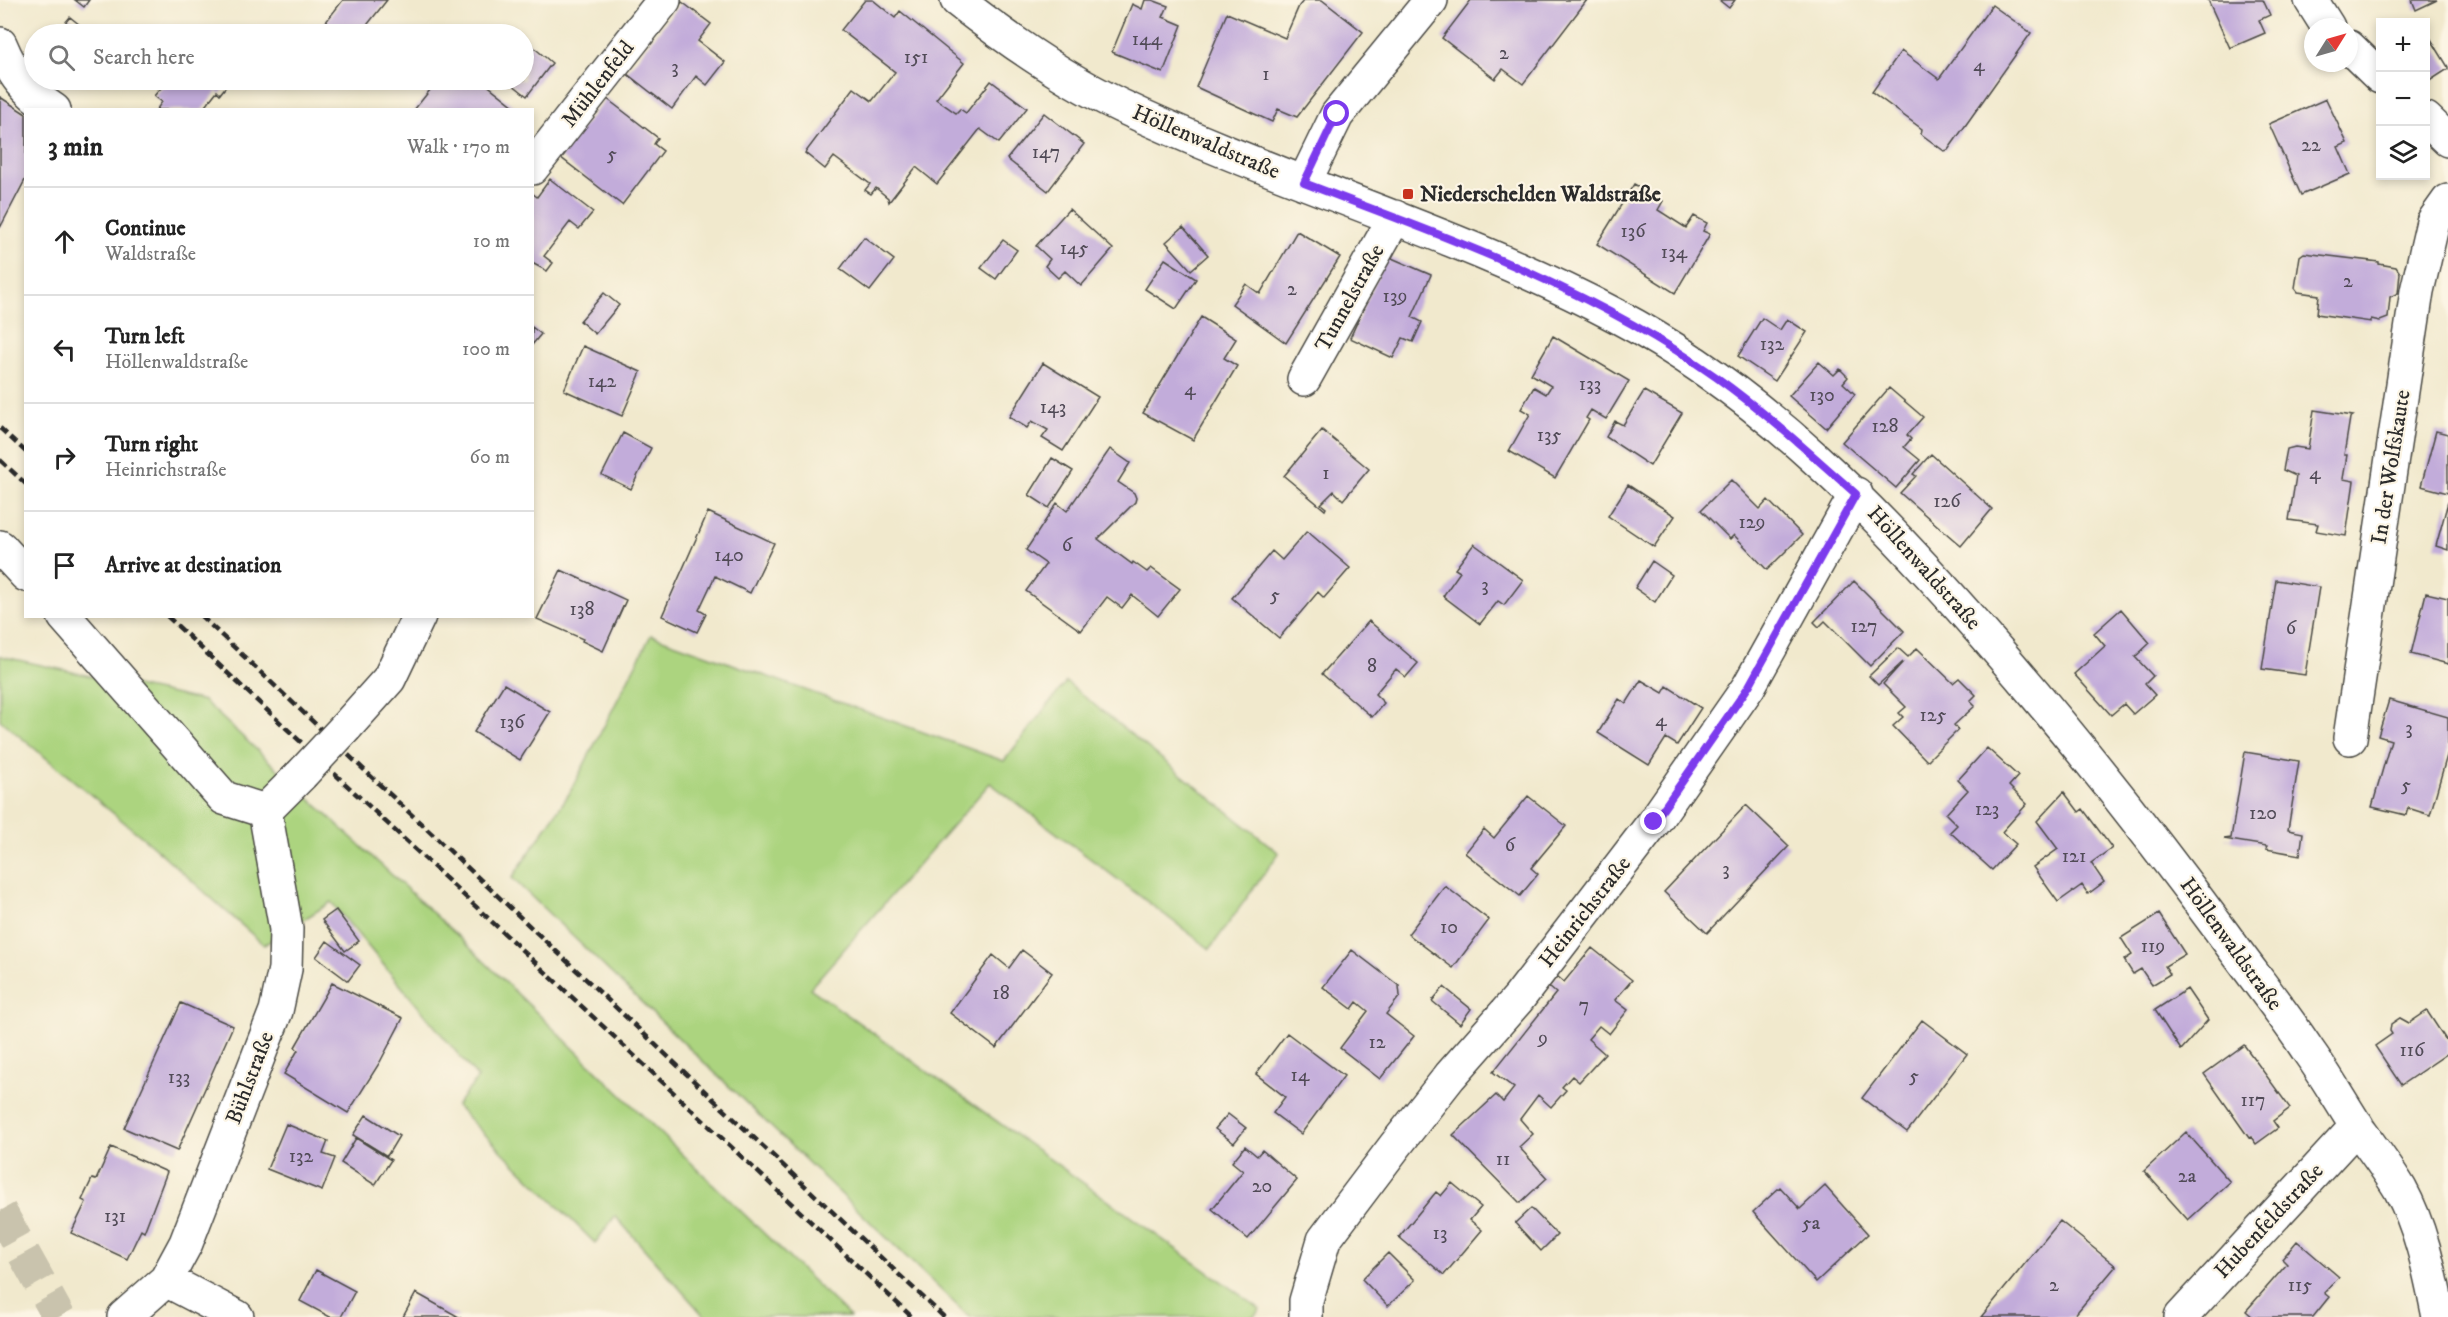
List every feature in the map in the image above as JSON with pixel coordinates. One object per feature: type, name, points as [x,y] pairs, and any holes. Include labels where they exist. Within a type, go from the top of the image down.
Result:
[{"type":"street","name":"Mühlenfeld","points":[[534,165],[664,0]]},
{"type":"street","name":"Höllenwaldstraße","points":[[957,0],[996,31],[1059,72],[1119,105],[1304,183],[1522,268],[1622,318],[1715,376],[1788,433],[1856,494],[1943,587],[2036,694],[2162,852],[2307,1048],[2401,1191],[2427,1256],[2439,1317]]},
{"type":"street","points":[[1304,183],[1337,114],[1431,0]]},
{"type":"street","points":[[2311,0],[2322,18]]},
{"type":"street","points":[[0,44],[10,69],[24,86]]},
{"type":"street","points":[[2358,56],[2376,73]]},
{"type":"street","points":[[27,90],[51,108]]},
{"type":"street","points":[[2430,123],[2448,140]]},
{"type":"street","name":"In der Wolfskaute","points":[[2350,738],[2417,291],[2433,222],[2448,201]]},
{"type":"street","name":"Tunnelstraße","points":[[1304,379],[1395,218]]},
{"type":"street","name":"Heinrichstraße","points":[[1306,1317],[1306,1301],[1324,1240],[1450,1076],[1518,999],[1654,822],[1749,686],[1856,494]]},
{"type":"street","points":[[0,547],[24,573]]},
{"type":"street","points":[[66,618],[224,798],[265,812],[389,679],[418,618]]},
{"type":"street","name":"Bühlstraße","points":[[124,1317],[166,1280],[186,1243],[276,1011],[285,969],[286,929],[265,812]]},
{"type":"street","name":"Hubenfeldstraße","points":[[2181,1317],[2357,1126]]},
{"type":"street","points":[[166,1280],[237,1317]]},
{"type":"green space","points":[[651,635],[1004,761],[1066,682],[1279,853],[1210,949],[990,783],[810,988],[1260,1309],[1253,1317],[969,1317],[512,878],[569,794]]},
{"type":"green space","points":[[0,656],[204,701],[461,939],[850,1317],[705,1317],[615,1216],[595,1243],[456,1106],[478,1078],[331,902],[264,945],[153,846],[0,720]]},
{"type":"building","points":[[75,0],[89,0],[84,7]]},
{"type":"building","points":[[343,0],[387,0],[368,24],[325,23]]},
{"type":"building","points":[[865,0],[873,0],[895,18],[900,11],[964,63],[936,99],[956,113],[960,109],[966,113],[991,81],[1027,108],[999,143],[980,129],[937,184],[916,167],[889,202],[888,198],[876,188],[871,194],[865,190],[870,184],[834,157],[825,169],[805,153],[854,88],[872,101],[895,72],[841,30]]},
{"type":"building","points":[[1145,0],[1168,6],[1163,17],[1182,25],[1163,73],[1112,52],[1132,4],[1142,9]]},
{"type":"building","points":[[1304,0],[1322,0],[1363,32],[1297,117],[1278,109],[1272,122],[1196,87],[1227,13],[1285,38]]},
{"type":"building","points":[[1471,0],[1587,0],[1523,84],[1503,69],[1495,79],[1442,38]]},
{"type":"building","points":[[1719,0],[1735,0],[1729,8]]},
{"type":"building","points":[[2208,0],[2263,0],[2270,15],[2259,20],[2265,33],[2230,48]]},
{"type":"building","points":[[2412,0],[2437,0],[2416,10]]},
{"type":"building","points":[[682,2],[711,24],[698,41],[725,62],[707,85],[696,76],[672,109],[626,73]]},
{"type":"building","points":[[1992,5],[2031,33],[1948,150],[1944,151],[1921,134],[1922,129],[1872,92],[1901,51],[1939,79]]},
{"type":"building","points":[[70,17],[79,24],[64,24]]},
{"type":"building","points":[[2430,38],[2448,67],[2430,81]]},
{"type":"building","points":[[534,48],[552,63],[534,87]]},
{"type":"building","points":[[159,90],[223,90],[220,94],[217,91],[204,108],[158,108],[162,102],[154,96]]},
{"type":"building","points":[[430,90],[494,90],[516,108],[416,108]]},
{"type":"building","points":[[520,90],[532,90],[527,96]]},
{"type":"building","points":[[0,97],[24,113],[24,182],[0,228]]},
{"type":"building","points":[[606,98],[658,138],[654,144],[663,151],[622,205],[560,157]]},
{"type":"building","points":[[2326,99],[2347,143],[2338,147],[2350,174],[2301,195],[2269,124]]},
{"type":"building","points":[[1044,113],[1084,144],[1048,191],[1007,159]]},
{"type":"building","points":[[550,179],[593,212],[579,229],[570,222],[544,256],[553,263],[547,271],[534,264],[534,195],[537,197]]},
{"type":"building","points":[[1634,184],[1663,201],[1658,210],[1686,228],[1694,216],[1707,223],[1703,231],[1710,234],[1675,293],[1597,244]]},
{"type":"building","points":[[1069,209],[1113,249],[1081,286],[1065,271],[1058,278],[1045,266],[1050,259],[1036,246]]},
{"type":"building","points":[[1183,227],[1208,255],[1191,270],[1166,242]]},
{"type":"building","points":[[1297,231],[1340,257],[1286,343],[1232,304],[1246,284],[1260,294]]},
{"type":"building","points":[[864,237],[894,260],[870,291],[840,269]]},
{"type":"building","points":[[1003,240],[1017,250],[996,279],[981,268]]},
{"type":"building","points":[[2304,253],[2379,262],[2379,264],[2396,267],[2400,273],[2398,293],[2390,297],[2388,318],[2380,321],[2371,319],[2371,322],[2317,314],[2319,295],[2298,292],[2295,288],[2300,256]]},
{"type":"building","points":[[1387,256],[1431,275],[1412,317],[1422,322],[1413,342],[1403,338],[1393,358],[1350,338]]},
{"type":"building","points":[[1165,259],[1196,279],[1176,309],[1145,289]]},
{"type":"building","points":[[604,293],[619,305],[595,334],[580,321]]},
{"type":"building","points":[[1201,317],[1236,339],[1224,358],[1237,366],[1193,440],[1143,413]]},
{"type":"building","points":[[1762,318],[1780,330],[1787,319],[1807,332],[1775,381],[1738,356]]},
{"type":"building","points":[[534,329],[541,334],[534,343]]},
{"type":"building","points":[[1553,336],[1629,381],[1606,419],[1591,410],[1586,418],[1589,420],[1555,478],[1509,451],[1530,414],[1521,409],[1534,387],[1546,394],[1551,386],[1531,374]]},
{"type":"building","points":[[583,346],[641,372],[622,416],[564,390]]},
{"type":"building","points":[[1819,362],[1834,375],[1840,369],[1848,377],[1843,383],[1855,394],[1826,428],[1789,396]]},
{"type":"building","points":[[1043,363],[1098,397],[1063,451],[1042,438],[1048,430],[1032,421],[1027,428],[1009,417]]},
{"type":"building","points":[[1889,388],[1923,417],[1907,435],[1911,439],[1904,447],[1920,460],[1896,488],[1842,442]]},
{"type":"building","points":[[1644,391],[1682,413],[1650,466],[1606,437],[1615,421],[1623,425]]},
{"type":"building","points":[[2314,410],[2353,416],[2350,418],[2344,455],[2347,455],[2343,479],[2354,481],[2346,536],[2316,531],[2318,524],[2289,520],[2296,476],[2283,470],[2287,449],[2295,447],[2308,449]]},
{"type":"building","points":[[1322,430],[1369,469],[1343,500],[1334,491],[1321,504],[1326,508],[1325,510],[1284,476]]},
{"type":"building","points":[[2436,431],[2448,434],[2448,493],[2421,486]]},
{"type":"building","points":[[623,433],[651,448],[631,489],[602,475]]},
{"type":"building","points":[[1110,449],[1130,463],[1118,482],[1134,493],[1136,498],[1135,502],[1098,539],[1132,564],[1133,562],[1147,572],[1151,568],[1180,589],[1158,616],[1132,595],[1122,608],[1107,597],[1081,631],[1026,591],[1046,564],[1026,550],[1057,503],[1067,511]]},
{"type":"building","points":[[1931,454],[1992,509],[1961,546],[1900,493],[1916,476],[1913,474]]},
{"type":"building","points":[[1052,458],[1073,471],[1049,508],[1029,495]]},
{"type":"building","points":[[1731,480],[1760,509],[1768,500],[1802,535],[1767,570],[1734,535],[1730,539],[1701,510]]},
{"type":"building","points":[[1628,485],[1675,516],[1654,547],[1608,516]]},
{"type":"building","points":[[2448,502],[2448,550],[2436,546]]},
{"type":"building","points":[[708,512],[774,543],[750,593],[715,576],[699,610],[706,614],[697,632],[662,616]]},
{"type":"building","points":[[1307,531],[1350,568],[1324,598],[1318,592],[1279,638],[1232,598],[1272,551],[1282,560]]},
{"type":"building","points":[[1474,544],[1523,580],[1504,605],[1498,601],[1480,624],[1443,596],[1460,572],[1455,569]]},
{"type":"building","points":[[1652,561],[1672,575],[1655,602],[1635,588]]},
{"type":"building","points":[[561,570],[626,600],[603,651],[582,641],[583,639],[537,619]]},
{"type":"building","points":[[2276,580],[2319,587],[2305,675],[2262,669]]},
{"type":"building","points":[[1854,581],[1904,631],[1870,666],[1825,621],[1819,627],[1814,622]]},
{"type":"building","points":[[2426,593],[2448,598],[2448,664],[2411,654]]},
{"type":"building","points":[[2121,609],[2150,643],[2135,657],[2153,676],[2145,684],[2155,695],[2133,714],[2124,704],[2111,715],[2074,674],[2105,646],[2094,633]]},
{"type":"building","points":[[1369,621],[1418,663],[1406,677],[1396,669],[1375,694],[1384,703],[1372,717],[1322,674]]},
{"type":"building","points":[[1898,648],[1908,657],[1917,648],[1953,683],[1959,678],[1976,695],[1970,701],[1975,706],[1954,725],[1958,730],[1927,761],[1893,726],[1903,717],[1899,713],[1906,707],[1883,684],[1903,662],[1878,685],[1869,676]]},
{"type":"building","points":[[1641,680],[1663,693],[1667,686],[1701,708],[1677,745],[1666,738],[1649,765],[1598,733],[1619,699],[1626,704]]},
{"type":"building","points":[[504,684],[550,712],[520,760],[474,732]]},
{"type":"building","points":[[2389,700],[2448,717],[2448,752],[2430,815],[2408,808],[2406,815],[2372,807],[2391,740],[2378,736]]},
{"type":"building","points":[[1987,748],[2018,776],[2009,786],[2027,804],[2002,832],[2016,844],[1992,870],[1950,832],[1957,825],[1946,814],[1968,790],[1958,780]]},
{"type":"building","points":[[2245,752],[2299,761],[2288,830],[2303,833],[2300,855],[2266,849],[2267,846],[2224,839],[2231,838]]},
{"type":"building","points":[[2064,792],[2079,812],[2083,809],[2112,848],[2091,863],[2104,882],[2088,894],[2082,885],[2058,902],[2033,867],[2058,849],[2037,821]]},
{"type":"building","points":[[1528,796],[1566,826],[1531,868],[1538,874],[1520,896],[1465,853],[1484,829],[1494,838]]},
{"type":"building","points":[[1746,805],[1789,846],[1707,933],[1664,892]]},
{"type":"building","points":[[1445,886],[1489,920],[1453,968],[1408,934]]},
{"type":"building","points":[[336,910],[359,941],[345,951],[322,920]]},
{"type":"building","points":[[2159,914],[2185,954],[2165,966],[2170,974],[2152,985],[2141,969],[2133,974],[2124,960],[2132,955],[2121,938]]},
{"type":"building","points":[[327,941],[360,965],[348,981],[316,957]]},
{"type":"building","points":[[1592,948],[1632,980],[1615,1000],[1628,1010],[1609,1034],[1599,1026],[1588,1039],[1605,1054],[1579,1082],[1572,1076],[1562,1087],[1566,1090],[1551,1107],[1538,1095],[1520,1119],[1533,1134],[1519,1147],[1547,1178],[1520,1203],[1453,1135],[1496,1095],[1503,1102],[1514,1088],[1493,1072],[1556,993],[1549,987],[1557,976],[1564,982]]},
{"type":"building","points":[[1022,950],[1052,973],[996,1048],[950,1013],[993,955],[1009,968]]},
{"type":"building","points":[[1352,950],[1399,986],[1400,996],[1386,1014],[1414,1036],[1380,1079],[1340,1048],[1368,1011],[1357,1002],[1352,1009],[1323,987]]},
{"type":"building","points":[[332,983],[403,1018],[380,1062],[348,1113],[284,1074],[298,1050],[295,1047]]},
{"type":"building","points":[[1444,987],[1471,1009],[1460,1024],[1432,1001]]},
{"type":"building","points":[[2187,989],[2208,1020],[2181,1050],[2155,1010]]},
{"type":"building","points":[[181,1003],[233,1026],[177,1151],[124,1128]]},
{"type":"building","points":[[2427,1011],[2448,1043],[2448,1053],[2401,1085],[2375,1046],[2392,1034],[2391,1024],[2400,1018],[2409,1023]]},
{"type":"building","points":[[1922,1020],[1967,1054],[1907,1132],[1862,1098]]},
{"type":"building","points":[[1287,1033],[1344,1076],[1301,1134],[1273,1113],[1285,1097],[1256,1074]]},
{"type":"building","points":[[2244,1045],[2290,1108],[2273,1121],[2278,1128],[2256,1144],[2251,1137],[2249,1138],[2204,1074]]},
{"type":"building","points":[[1228,1114],[1246,1128],[1234,1143],[1215,1129]]},
{"type":"building","points":[[366,1115],[399,1136],[387,1156],[353,1135]]},
{"type":"building","points":[[286,1124],[328,1141],[323,1154],[335,1158],[322,1191],[267,1169]]},
{"type":"building","points":[[2186,1132],[2230,1182],[2188,1220],[2144,1171]]},
{"type":"building","points":[[356,1138],[391,1160],[375,1185],[341,1163]]},
{"type":"building","points":[[1245,1146],[1257,1156],[1262,1150],[1297,1180],[1248,1239],[1212,1209],[1243,1171],[1232,1162]]},
{"type":"building","points":[[111,1147],[167,1172],[144,1232],[141,1230],[127,1259],[71,1233],[86,1202],[82,1200],[92,1179],[96,1180]]},
{"type":"building","points":[[1452,1183],[1481,1207],[1470,1220],[1482,1230],[1444,1275],[1399,1237],[1436,1192],[1441,1196]]},
{"type":"building","points":[[1825,1186],[1868,1234],[1816,1282],[1753,1212],[1780,1187],[1800,1209]]},
{"type":"building","points":[[1531,1208],[1557,1235],[1541,1251],[1515,1223]]},
{"type":"building","points":[[2060,1221],[2116,1266],[2073,1317],[1981,1317]]},
{"type":"building","points":[[2297,1241],[2339,1277],[2324,1293],[2329,1297],[2313,1317],[2253,1317],[2246,1311],[2287,1264],[2282,1259]]},
{"type":"building","points":[[1388,1253],[1415,1280],[1388,1306],[1362,1279]]},
{"type":"building","points":[[316,1270],[355,1291],[341,1317],[330,1317],[300,1301]]},
{"type":"building","points":[[416,1293],[459,1317],[403,1317]]},
{"type":"tunnel","points":[[0,1211],[59,1317]]},
{"type":"railway","points":[[0,428],[24,450]]},
{"type":"railway","points":[[0,460],[24,482]]},
{"type":"railway","points":[[169,618],[912,1317]]},
{"type":"railway","points":[[203,618],[944,1317]]},
{"type":"place","name":"Niederschelden Waldstraße","points":[[1408,194]]},
{"type":"route","points":[[1337,114],[1304,183],[1522,268],[1622,318],[1715,376],[1788,433],[1856,494],[1749,686],[1654,822]]}]
